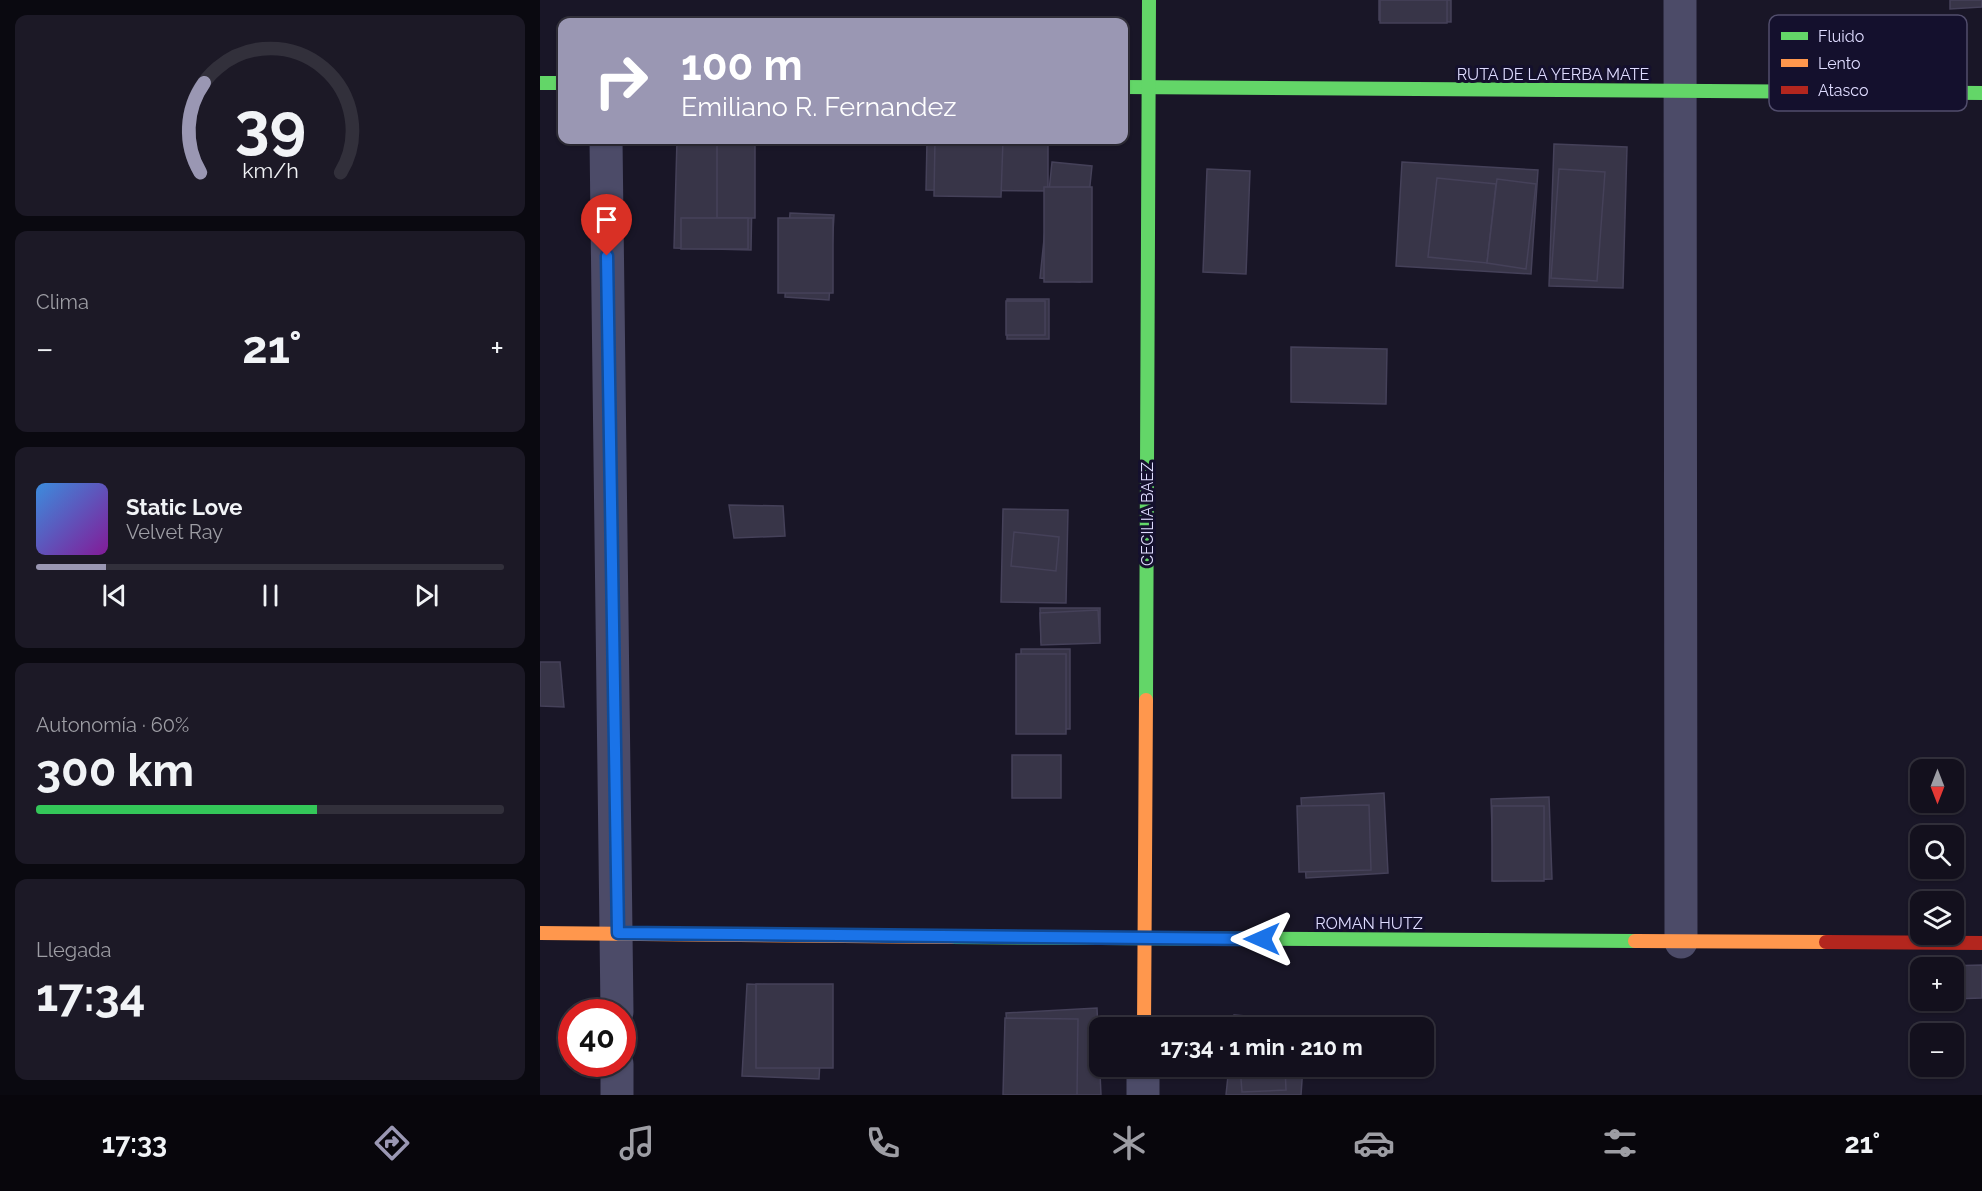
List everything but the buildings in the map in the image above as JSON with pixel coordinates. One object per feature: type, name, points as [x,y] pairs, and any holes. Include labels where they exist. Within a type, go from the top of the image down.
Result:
[{"type":"street","name":"CECILIA BAEZ","points":[[1144,1017],[1149,0]]},
{"type":"street","points":[[1680,0],[1681,942]]},
{"type":"street","points":[[540,83],[558,83]]},
{"type":"street","name":"RUTA DE LA YERBA MATE","points":[[1128,87],[1769,92]]},
{"type":"street","name":"RUTA DE LA YERBA MATE","points":[[1967,93],[1982,93]]},
{"type":"street","points":[[606,144],[617,999]]},
{"type":"street","name":"ROMAN HUTZ","points":[[540,933],[1145,939],[1982,943]]},
{"type":"street","points":[[617,1077],[617,1095]]},
{"type":"street","points":[[1143,1077],[1143,1095]]},
{"type":"traffic: fast","points":[[1146,700],[1149,0]]},
{"type":"traffic: fast","points":[[540,83],[558,83]]},
{"type":"traffic: fast","points":[[1128,87],[1769,92]]},
{"type":"traffic: fast","points":[[1967,93],[1982,93]]},
{"type":"traffic: fast","points":[[951,937],[1635,941]]},
{"type":"traffic: slow","points":[[1144,1017],[1146,700]]},
{"type":"traffic: slow","points":[[540,933],[951,937]]},
{"type":"traffic: slow","points":[[1635,941],[1826,942]]},
{"type":"traffic: jam","points":[[1826,942],[1982,943]]},
{"type":"route","points":[[607,256],[618,933],[1262,939]]}]
